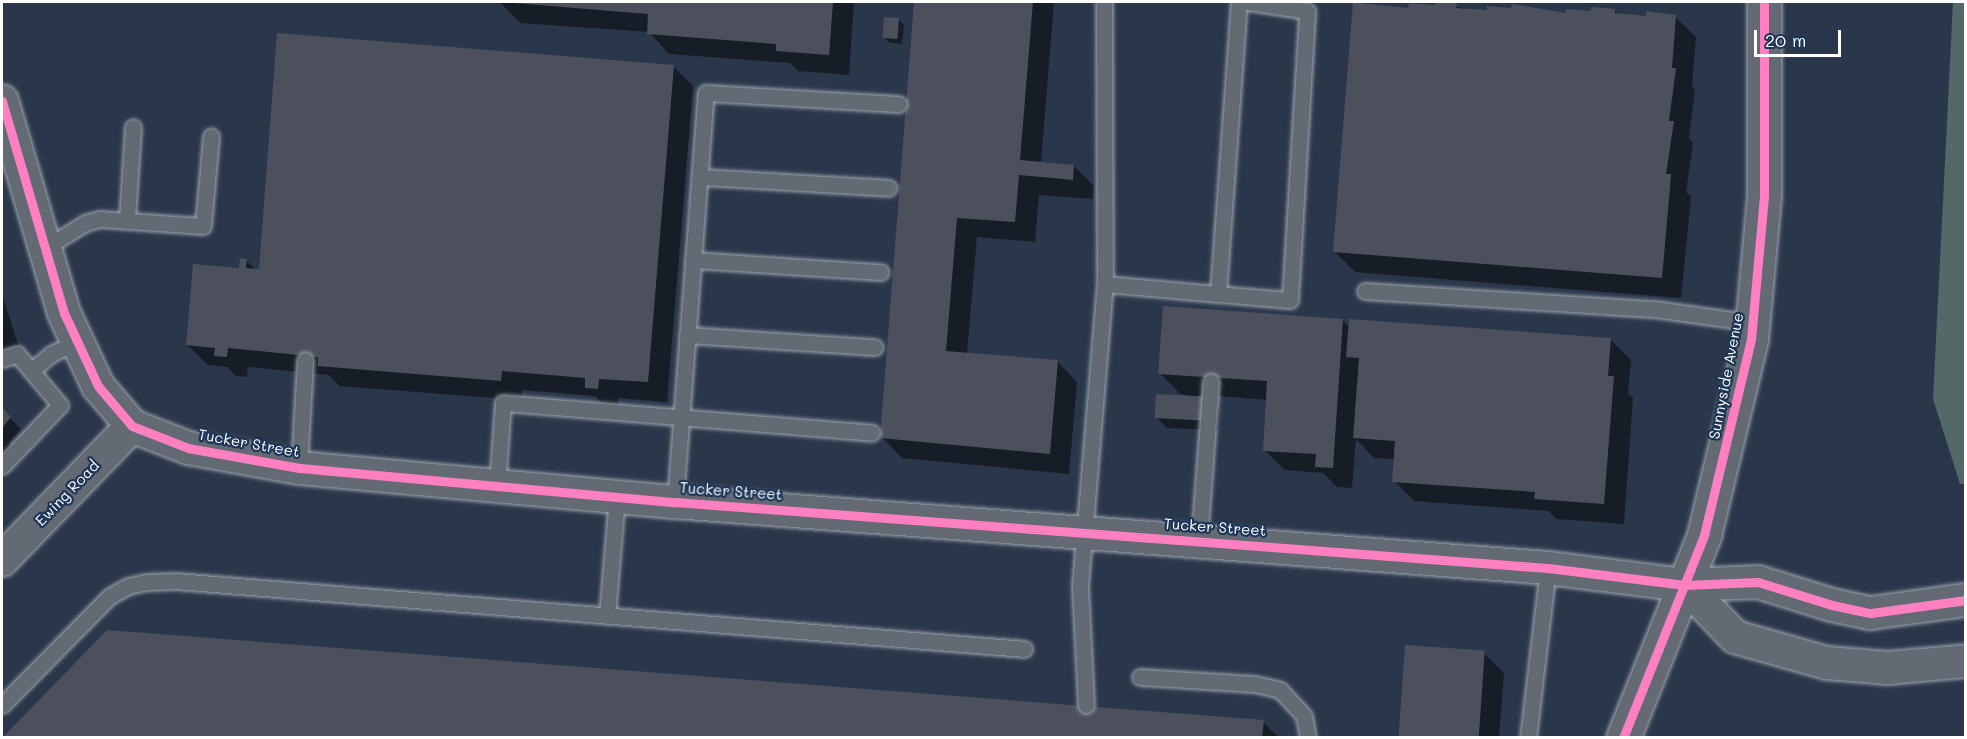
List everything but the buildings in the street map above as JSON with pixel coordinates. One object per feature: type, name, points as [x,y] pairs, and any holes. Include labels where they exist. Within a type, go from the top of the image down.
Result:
[{"type":"street","name":"Sunnyside Avenue","points":[[1623,738],[1704,535],[1727,451],[1753,323],[1764,196],[1764,2]]},
{"type":"street","name":"Tucker Street","points":[[4,117],[75,343],[98,386],[132,426],[189,448],[299,468],[675,502],[1548,568],[1685,585],[1758,582],[1832,605],[1871,613],[1965,600]]},
{"type":"street","name":"Ewing Road","points":[[5,549],[132,426]]},
{"type":"street","points":[[1685,585],[1735,637],[1827,663],[1888,668],[1965,661]]},
{"type":"lane","points":[[1086,705],[1080,586],[1105,284],[1104,2]]},
{"type":"lane","points":[[1218,294],[1239,2]]},
{"type":"lane","points":[[1105,284],[1290,300],[1307,11],[1248,2]]},
{"type":"lane","points":[[675,502],[706,93],[899,104]]},
{"type":"lane","points":[[127,220],[133,127]]},
{"type":"lane","points":[[45,248],[85,223],[127,220],[203,226],[211,136]]},
{"type":"lane","points":[[700,177],[889,188]]},
{"type":"lane","points":[[693,260],[881,272]]},
{"type":"lane","points":[[1365,291],[1654,309],[1753,323]]},
{"type":"lane","points":[[687,335],[875,347]]},
{"type":"lane","points":[[32,370],[51,354],[75,343]]},
{"type":"lane","points":[[2,359],[17,354],[60,405],[2,466]]},
{"type":"lane","points":[[299,468],[304,360]]},
{"type":"lane","points":[[1199,540],[1211,381]]},
{"type":"lane","points":[[497,486],[503,403],[872,433]]},
{"type":"lane","points":[[607,616],[617,497]]},
{"type":"lane","points":[[1528,738],[1548,568]]},
{"type":"lane","points":[[2,705],[110,596],[128,586],[147,582],[176,581],[1024,649]]},
{"type":"lane","points":[[1140,677],[1255,684],[1280,690],[1304,716],[1308,738]]},
{"type":"green space","points":[[1953,2],[1966,2],[1966,484],[1960,484],[1933,399]]},
{"type":"cycle path","points":[[1623,738],[1704,535],[1751,339],[1764,196],[1764,2]]},
{"type":"cycle path","points":[[2,101],[64,313],[98,386],[132,426],[188,448],[299,468],[675,502],[1548,568],[1685,585],[1758,582],[1832,605],[1871,613],[1966,600]]}]
